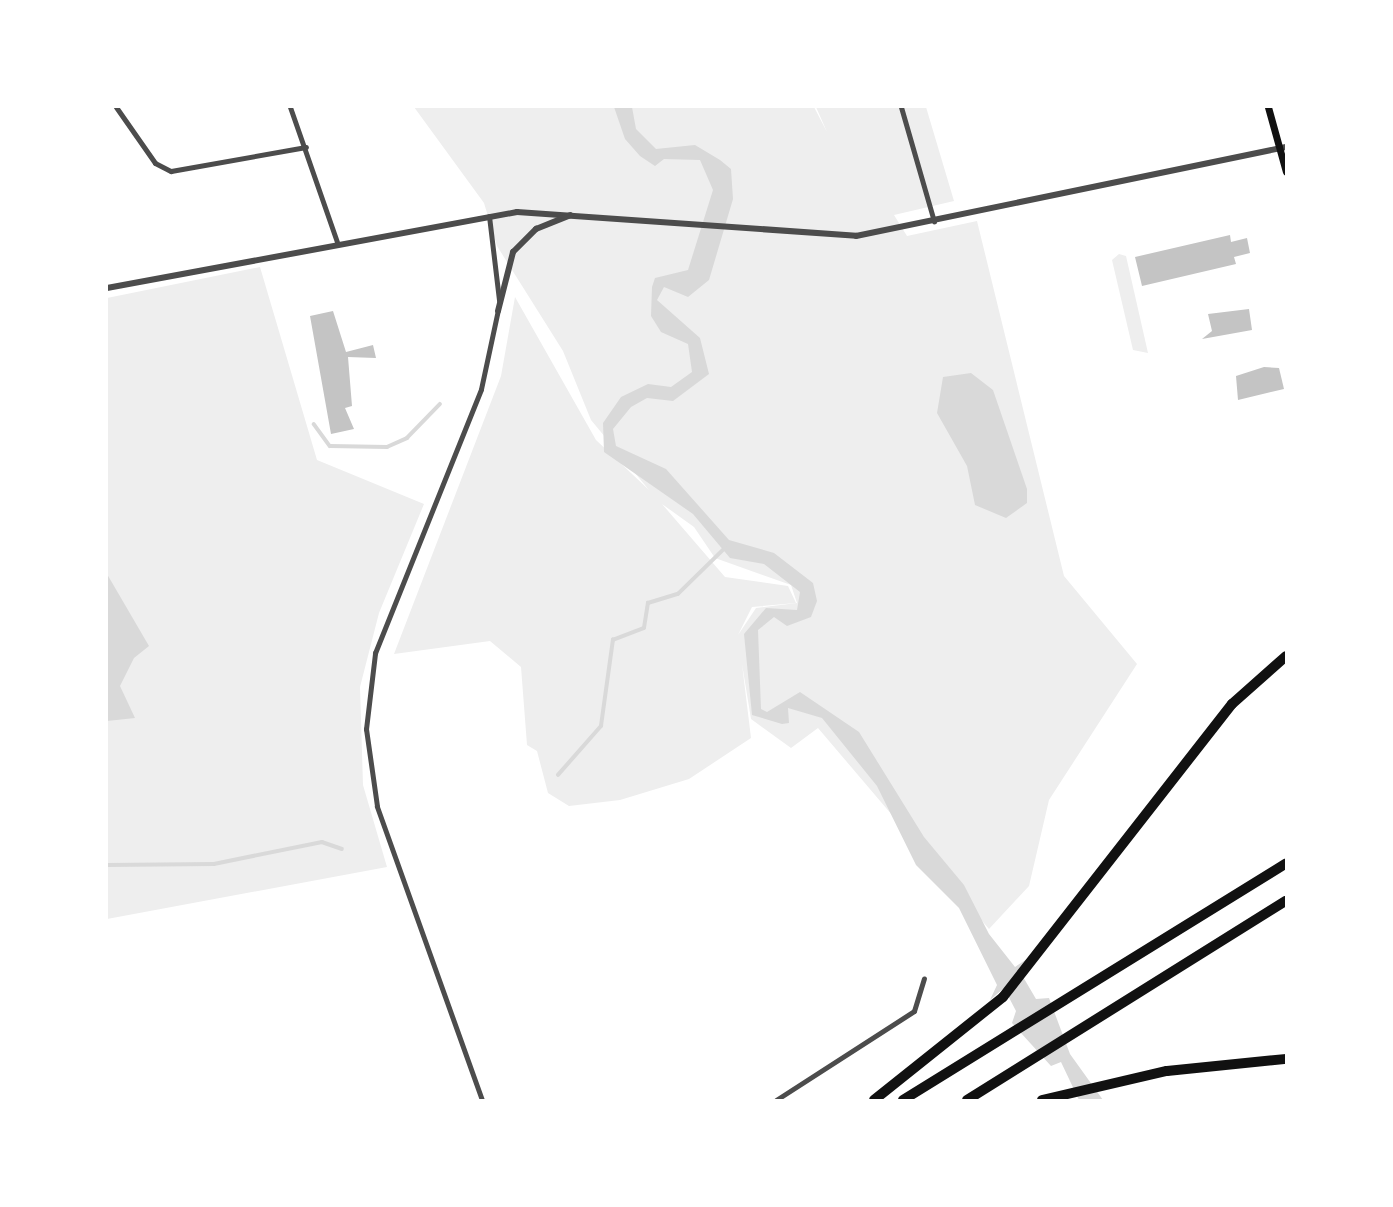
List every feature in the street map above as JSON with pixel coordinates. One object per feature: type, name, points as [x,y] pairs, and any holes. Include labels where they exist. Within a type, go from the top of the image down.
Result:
[{"type":"highway","points":[[874,1100],[1003,997],[1036,960],[1232,704],[1286,656]]},
{"type":"highway","points":[[903,1100],[1058,1007],[1286,863]]},
{"type":"highway","points":[[967,1100],[1286,901]]},
{"type":"highway","points":[[1042,1100],[1115,1080],[1286,1059]]},
{"type":"main road","points":[[1268,107],[1283,148],[1286,172]]},
{"type":"street","points":[[116,107],[155,163],[171,171],[306,147]]},
{"type":"street","points":[[289,107],[306,147],[337,242]]},
{"type":"street","points":[[901,107],[934,221]]},
{"type":"street","points":[[107,288],[489,215],[590,214],[837,237],[934,221],[1283,148]]},
{"type":"street","points":[[482,1100],[377,806],[366,729],[374,653],[481,389],[506,267],[523,240],[550,220],[590,214]]},
{"type":"street","points":[[489,215],[498,311]]},
{"type":"street","points":[[776,1100],[914,1011],[925,978]]},
{"type":"shaded area","points":[[414,107],[814,107],[827,132],[816,107],[926,107],[954,201],[894,215],[907,236],[977,221],[1064,576],[1137,664],[1049,800],[1029,886],[989,929],[818,728],[791,748],[751,719],[742,664],[751,738],[689,779],[620,800],[569,806],[548,793],[537,751],[527,745],[521,667],[490,641],[394,654],[501,376],[515,297],[596,440],[649,490],[591,420],[563,351],[497,246],[484,203]],"holes":[[[662,504],[694,527],[715,558],[791,585],[797,603],[756,608],[738,635],[752,607],[796,603],[788,586],[725,577]]]},
{"type":"shaded area","points":[[614,107],[632,107],[636,129],[656,149],[695,145],[720,160],[731,169],[733,199],[709,280],[688,297],[664,287],[657,300],[700,338],[709,374],[673,401],[647,398],[631,407],[613,429],[616,446],[666,469],[729,540],[774,553],[813,583],[817,601],[811,617],[787,626],[774,617],[758,630],[761,709],[767,712],[800,692],[859,732],[924,837],[964,885],[989,934],[1015,967],[1030,957],[1019,970],[1036,999],[1049,998],[1070,1054],[1103,1100],[1079,1100],[1061,1062],[1051,1066],[1012,1023],[1016,1011],[1004,988],[990,1000],[997,985],[959,908],[916,865],[877,786],[822,718],[788,708],[789,723],[782,724],[752,715],[744,634],[766,608],[797,610],[800,592],[764,564],[730,558],[693,514],[604,452],[603,423],[621,397],[648,384],[671,387],[692,372],[688,344],[661,332],[651,316],[652,287],[655,278],[688,270],[713,190],[700,160],[664,159],[655,166],[640,156],[625,139]]},
{"type":"shaded area","points":[[1119,254],[1126,256],[1148,353],[1133,350],[1112,260]]},
{"type":"shaded area","points":[[260,267],[317,460],[424,504],[379,613],[360,687],[363,785],[387,867],[107,919],[107,298]]},
{"type":"shaded area","points":[[971,373],[993,390],[1027,489],[1027,503],[1006,518],[975,505],[967,466],[937,413],[943,377]]},
{"type":"shaded area","points":[[107,574],[149,646],[134,658],[120,686],[135,718],[107,721]]},
{"type":"building","points":[[1230,235],[1231,242],[1247,238],[1250,253],[1234,257],[1236,264],[1142,286],[1135,257]]},
{"type":"building","points":[[1249,309],[1252,330],[1202,339],[1212,331],[1208,314]]},
{"type":"building","points":[[333,311],[346,352],[373,345],[376,358],[348,357],[352,406],[345,408],[354,429],[331,434],[310,316]]},
{"type":"building","points":[[1264,367],[1279,368],[1284,389],[1238,400],[1236,376]]},
{"type":"waterway","points":[[314,424],[330,446],[387,447],[407,438],[440,404]]},
{"type":"waterway","points":[[558,775],[601,726],[613,640],[644,628],[648,603],[678,594],[725,548]]},
{"type":"waterway","points":[[107,865],[214,864],[322,842],[342,849]]}]
